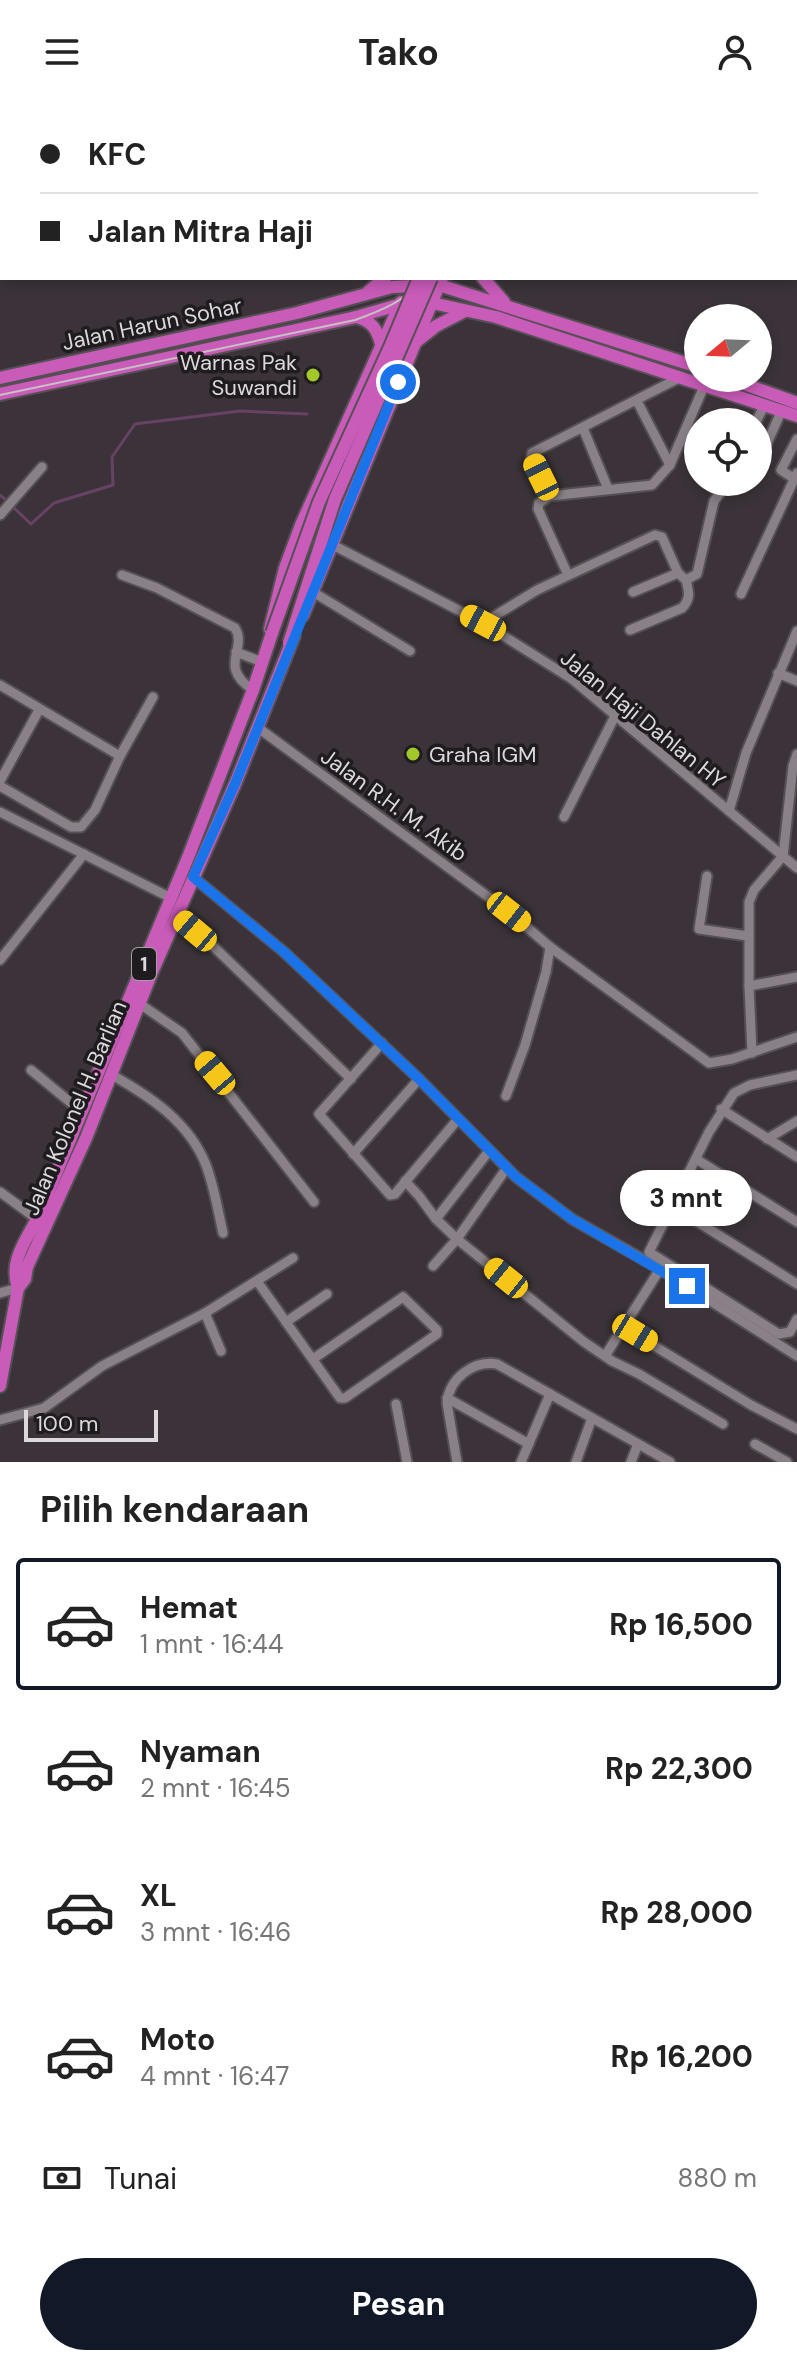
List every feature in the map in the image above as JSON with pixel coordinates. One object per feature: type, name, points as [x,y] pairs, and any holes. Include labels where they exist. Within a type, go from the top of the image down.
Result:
[{"type":"highway","points":[[363,296],[383,280]]},
{"type":"highway","name":"1","points":[[271,634],[319,502],[418,280]]},
{"type":"highway","points":[[432,303],[438,280]]},
{"type":"highway","name":"Jalan Harun Sohar","points":[[0,378],[438,280],[684,362]]},
{"type":"highway","name":"1","points":[[289,644],[335,499],[438,280]]},
{"type":"highway","points":[[485,280],[506,304]]},
{"type":"highway","points":[[398,305],[409,286],[432,303]]},
{"type":"highway","points":[[398,305],[432,303],[496,317],[684,378]]},
{"type":"highway","name":"1","points":[[289,644],[432,303]]},
{"type":"highway","name":"Jalan Harun Sohar","points":[[0,394],[356,317],[398,305]]},
{"type":"highway","name":"1","points":[[271,634],[272,615],[301,525],[398,305]]},
{"type":"highway","points":[[416,342],[436,326],[465,311]]},
{"type":"highway","points":[[356,317],[368,320],[374,326],[381,344]]},
{"type":"highway","points":[[375,357],[391,356],[405,367]]},
{"type":"highway","points":[[729,392],[797,416]]},
{"type":"highway","points":[[767,392],[797,403]]},
{"type":"highway","name":"Jalan Kolonel H. Barlian","points":[[58,1185],[81,1111],[171,898],[253,690],[271,634]]},
{"type":"highway","name":"Jalan Kolonel H. Barlian","points":[[18,1288],[13,1274],[16,1263],[42,1223],[112,1075],[289,644]]},
{"type":"highway","name":"1","points":[[0,1386],[18,1288]]},
{"type":"street","points":[[550,496],[531,455],[681,377]]},
{"type":"street","points":[[568,575],[538,509],[539,503],[550,496],[652,485],[670,465],[702,392]]},
{"type":"street","points":[[637,401],[670,465]]},
{"type":"street","points":[[763,408],[765,404]]},
{"type":"street","points":[[772,432],[782,410]]},
{"type":"street","points":[[583,428],[608,489]]},
{"type":"street","points":[[741,594],[794,474],[781,470],[797,439]]},
{"type":"street","points":[[0,515],[7,503],[42,467]]},
{"type":"street","points":[[686,580],[697,574],[700,551],[718,496]]},
{"type":"street","points":[[483,623],[568,575],[655,535],[662,537],[678,573],[686,580],[688,603],[630,630]]},
{"type":"street","name":"Jalan Haji Dahlan HY","points":[[331,544],[483,623],[572,679],[797,868]]},
{"type":"street","points":[[633,592],[678,573]]},
{"type":"street","points":[[122,575],[157,588],[235,628],[239,635],[234,663],[240,679],[253,690]]},
{"type":"street","points":[[313,592],[410,651]]},
{"type":"street","points":[[729,811],[746,753],[797,631]]},
{"type":"street","points":[[236,652],[262,662]]},
{"type":"street","points":[[778,673],[797,681]]},
{"type":"street","points":[[0,685],[120,756]]},
{"type":"street","points":[[39,710],[0,784],[71,827],[81,827],[95,810],[120,756],[153,697]]},
{"type":"street","points":[[564,817],[616,714]]},
{"type":"street","name":"Jalan R.H. M. Akib","points":[[257,727],[709,1063],[752,1053],[797,1037]]},
{"type":"street","points":[[752,1053],[749,902],[754,890],[783,856],[797,754]]},
{"type":"street","points":[[0,812],[171,898]]},
{"type":"street","points":[[0,960],[4,946],[84,854]]},
{"type":"street","points":[[707,876],[699,929],[748,936]]},
{"type":"street","points":[[193,877],[284,952],[382,1043],[506,1169],[572,1219],[660,1269],[797,1356]]},
{"type":"street","points":[[177,916],[213,946],[351,1079]]},
{"type":"street","points":[[506,1096],[532,1022],[550,947]]},
{"type":"street","points":[[749,986],[797,977]]},
{"type":"street","points":[[140,1004],[182,1033],[264,1134],[314,1202]]},
{"type":"street","points":[[382,1043],[319,1114],[390,1195],[395,1194],[458,1119]]},
{"type":"street","points":[[31,1070],[81,1111]]},
{"type":"street","points":[[112,1075],[154,1101],[190,1136],[206,1165],[223,1233]]},
{"type":"street","points":[[797,1075],[750,1085],[734,1093],[721,1109],[649,1248],[652,1255],[779,1334],[790,1332],[797,1319]]},
{"type":"street","points":[[353,1154],[419,1079]]},
{"type":"street","points":[[721,1109],[797,1157]]},
{"type":"street","points":[[767,1139],[797,1121]]},
{"type":"street","points":[[436,1219],[489,1151]]},
{"type":"street","points":[[696,1159],[797,1222]]},
{"type":"street","points":[[433,1266],[457,1239],[506,1169]]},
{"type":"street","points":[[405,1181],[457,1239],[605,1356],[723,1424]]},
{"type":"street","points":[[0,1192],[42,1223]]},
{"type":"street","points":[[672,1206],[797,1284]]},
{"type":"street","points":[[0,1420],[36,1412],[112,1360],[205,1313],[293,1258]]},
{"type":"street","points":[[605,1356],[660,1269]]},
{"type":"street","points":[[257,1281],[340,1398],[345,1398],[437,1334],[437,1330],[403,1297],[313,1359]]},
{"type":"street","points":[[0,1293],[18,1288]]},
{"type":"street","points":[[286,1322],[327,1294]]},
{"type":"street","points":[[205,1313],[221,1351]]},
{"type":"street","points":[[625,1328],[751,1405],[797,1429]]},
{"type":"street","points":[[457,1462],[447,1398],[457,1378],[487,1362],[497,1364],[670,1462]]},
{"type":"street","points":[[521,1462],[550,1394]]},
{"type":"street","points":[[447,1398],[529,1444]]},
{"type":"street","points":[[396,1404],[407,1462]]},
{"type":"street","points":[[576,1462],[592,1418]]},
{"type":"street","points":[[631,1462],[638,1444]]},
{"type":"street","points":[[755,1444],[787,1462]]},
{"type":"waterway","points":[[12,506],[31,524],[54,503],[113,485],[112,457],[135,424],[240,411],[307,414]]},
{"type":"waterway","points":[[0,495],[7,501]]},
{"type":"tram line","points":[[0,395],[355,320],[393,304],[423,280]]},
{"type":"place","name":"Warnas Pak Suwandi","points":[[313,375]]},
{"type":"place","name":"Graha IGM","points":[[413,754]]},
{"type":"route","points":[[398,382],[235,784],[193,877],[284,952],[419,1079],[506,1169],[572,1219],[687,1286]]}]
